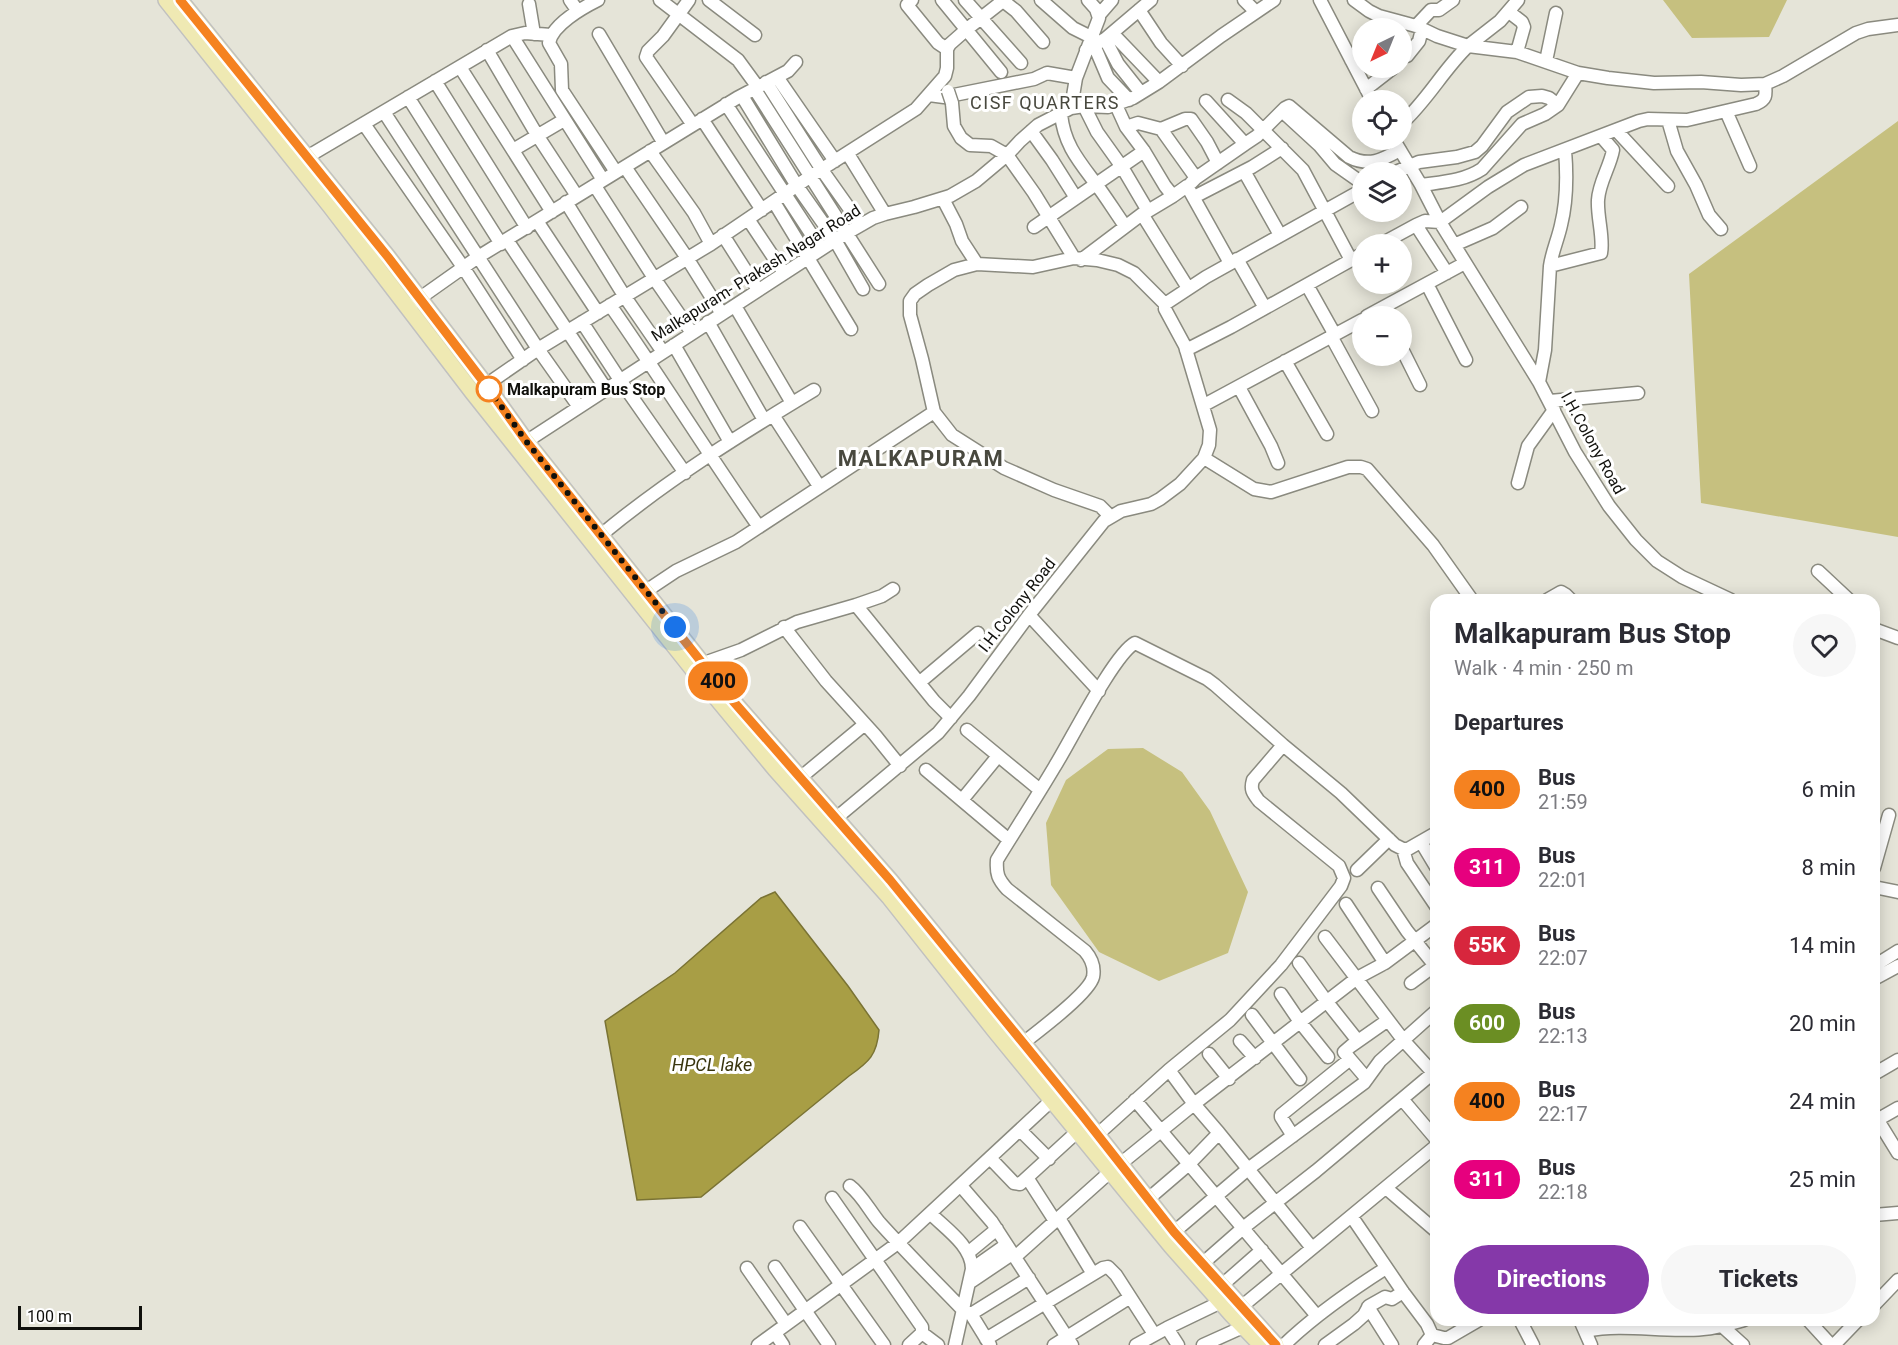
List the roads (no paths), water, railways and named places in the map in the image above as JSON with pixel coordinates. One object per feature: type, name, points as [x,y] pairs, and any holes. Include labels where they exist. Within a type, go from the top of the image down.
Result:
[{"type":"main road","points":[[166,0],[330,206],[486,385],[522,445],[601,535],[704,663],[765,746],[800,778],[830,823]]},
{"type":"main road","points":[[180,0],[388,257],[413,303],[694,671],[765,746],[830,823],[890,880],[1017,1047],[1052,1100],[1078,1131],[1147,1200],[1221,1286],[1243,1327],[1261,1345]]},
{"type":"main road","points":[[1017,1047],[1097,1135],[1115,1168],[1171,1246],[1221,1302],[1236,1311],[1276,1345]]},
{"type":"street","points":[[598,0],[574,5],[554,32],[549,43],[561,64],[562,90],[687,258],[722,314]]},
{"type":"street","points":[[660,0],[764,83],[835,161]]},
{"type":"street","points":[[689,0],[646,54],[647,60],[698,122],[762,210]]},
{"type":"street","points":[[709,0],[755,35]]},
{"type":"street","points":[[942,0],[1001,72]]},
{"type":"street","points":[[965,0],[1021,63]]},
{"type":"street","points":[[1043,42],[1016,11],[1003,0],[950,44],[947,49],[947,91],[957,132],[965,142],[974,146],[991,146],[1007,155],[1078,259]]},
{"type":"street","points":[[1041,0],[1073,28],[1159,82]]},
{"type":"street","points":[[1088,0],[1099,15]]},
{"type":"street","points":[[1112,0],[1099,15],[1097,41],[1108,78],[1129,100]]},
{"type":"street","points":[[1125,226],[1078,162],[1067,139],[1076,78],[1097,41],[1151,0]]},
{"type":"street","points":[[1244,0],[1256,12]]},
{"type":"street","points":[[1072,109],[1116,105],[1129,100],[1159,82],[1274,0]]},
{"type":"street","points":[[1320,0],[1366,90]]},
{"type":"street","points":[[1354,0],[1379,16],[1468,46],[1517,52],[1578,73],[1638,82],[1766,90]]},
{"type":"street","points":[[1412,48],[1419,41],[1419,28],[1431,10],[1439,10],[1453,0]]},
{"type":"street","points":[[1412,113],[1468,46],[1509,12],[1518,0]]},
{"type":"street","points":[[907,2],[938,43],[947,49]]},
{"type":"street","points":[[529,4],[533,30]]},
{"type":"street","points":[[1139,10],[1161,43],[1182,66]]},
{"type":"street","points":[[1509,12],[1522,22],[1524,27],[1517,52]]},
{"type":"street","points":[[1546,61],[1556,13]]},
{"type":"street","points":[[1399,234],[1425,221],[1440,222],[1488,187],[1524,165],[1547,155],[1648,119],[1687,120],[1756,104],[1764,100],[1766,90],[1783,76],[1862,30],[1898,25]]},
{"type":"street","points":[[307,157],[512,36],[533,30],[554,32]]},
{"type":"street","points":[[599,34],[663,142]]},
{"type":"street","points":[[512,36],[564,120],[654,278],[692,333]]},
{"type":"street","points":[[1097,41],[1141,93]]},
{"type":"street","points":[[487,50],[537,135],[625,297],[663,352]]},
{"type":"street","points":[[413,303],[478,257],[726,104],[788,71],[796,62]]},
{"type":"street","points":[[460,67],[552,212]]},
{"type":"street","points":[[927,98],[944,97],[1034,79],[1047,73],[1076,78]]},
{"type":"street","points":[[1421,184],[1450,181],[1475,174],[1522,124],[1545,114],[1558,105],[1578,73]]},
{"type":"street","points":[[1373,90],[1384,78]]},
{"type":"street","points":[[435,81],[532,224],[598,313]]},
{"type":"street","points":[[764,83],[861,225]]},
{"type":"street","points":[[764,83],[810,177],[879,284]]},
{"type":"street","points":[[486,385],[538,349],[711,244],[916,109],[927,98],[947,91]]},
{"type":"street","points":[[742,96],[797,186],[835,240],[863,289]]},
{"type":"street","points":[[1412,165],[1428,160],[1457,157],[1475,152],[1507,112],[1529,97],[1542,96],[1558,105]]},
{"type":"street","points":[[408,97],[504,242],[569,331],[606,389]]},
{"type":"street","points":[[1228,99],[1282,148],[1306,175],[1324,211],[1352,251]]},
{"type":"street","points":[[1206,101],[1245,144]]},
{"type":"street","points":[[726,104],[821,249]]},
{"type":"street","points":[[1116,105],[1126,127],[1173,196]]},
{"type":"street","points":[[1192,187],[1218,162],[1245,144],[1289,106],[1349,158],[1367,163],[1377,162],[1391,150]]},
{"type":"street","points":[[1072,109],[1097,132],[1122,167],[1188,288]]},
{"type":"street","name":"Malkapuram- Prakash Nagar Road","points":[[522,445],[846,233],[885,214],[950,196],[976,182],[1038,125],[1072,109]]},
{"type":"street","points":[[1282,111],[1319,145],[1335,164],[1352,176]]},
{"type":"street","points":[[1726,111],[1750,166]]},
{"type":"street","points":[[384,112],[538,349],[579,407]]},
{"type":"street","points":[[1126,127],[1138,123],[1161,129],[1185,119],[1191,119],[1218,162]]},
{"type":"street","points":[[513,150],[564,120]]},
{"type":"street","points":[[1668,120],[1677,151],[1709,215],[1722,229]]},
{"type":"street","points":[[364,124],[463,267],[523,360]]},
{"type":"street","points":[[1161,129],[1234,261],[1265,308]]},
{"type":"street","points":[[1616,130],[1668,186]]},
{"type":"street","points":[[1031,131],[1076,198]]},
{"type":"street","points":[[1550,266],[1601,253],[1598,219],[1599,190],[1613,150],[1601,136]]},
{"type":"street","points":[[1078,259],[1145,212],[1173,196],[1192,187],[1244,171],[1282,148]]},
{"type":"street","points":[[1539,382],[1545,350],[1550,266],[1561,226],[1564,202],[1565,150]]},
{"type":"street","points":[[650,151],[694,213],[711,244]]},
{"type":"street","points":[[1034,227],[1144,151]]},
{"type":"street","points":[[848,154],[885,214]]},
{"type":"street","name":"I.H.Colony Road","points":[[1412,169],[1440,222],[1539,382],[1575,452],[1609,506],[1650,555],[1670,570],[1719,594]]},
{"type":"street","points":[[1244,171],[1280,235]]},
{"type":"street","points":[[1165,304],[1234,261],[1352,196]]},
{"type":"street","points":[[943,198],[962,241],[977,264]]},
{"type":"street","points":[[774,202],[851,329]]},
{"type":"street","points":[[1454,245],[1493,228],[1521,207]]},
{"type":"street","points":[[748,219],[784,273]]},
{"type":"street","points":[[1416,225],[1447,273]]},
{"type":"street","points":[[723,235],[758,290]]},
{"type":"street","points":[[1078,259],[1097,260],[1126,269],[1146,284],[1165,304],[1165,309],[1186,350],[1210,430],[1209,445],[1204,458],[1180,484],[1151,504],[1110,516],[1100,506],[1054,490],[1004,468],[952,435],[934,412],[910,315],[910,301],[915,294],[954,270],[977,264],[1033,267],[1078,259]]},
{"type":"street","points":[[1186,350],[1352,259]]},
{"type":"street","points":[[1394,306],[1427,284],[1465,263]]},
{"type":"street","points":[[1427,284],[1466,360]]},
{"type":"street","points":[[1307,285],[1372,411]]},
{"type":"street","points":[[610,305],[759,526]]},
{"type":"street","points":[[735,306],[792,403]]},
{"type":"street","points":[[582,322],[685,473]]},
{"type":"street","points":[[708,322],[769,418],[819,486]]},
{"type":"street","points":[[1204,405],[1352,325]]},
{"type":"street","points":[[674,345],[730,442]]},
{"type":"street","points":[[1285,362],[1326,434]]},
{"type":"street","points":[[1410,366],[1420,385]]},
{"type":"street","points":[[1239,387],[1278,463]]},
{"type":"street","points":[[601,535],[645,500],[730,442],[814,390]]},
{"type":"street","points":[[1518,483],[1528,446],[1552,406],[1638,393]]},
{"type":"street","points":[[646,591],[676,571],[736,542],[934,412]]},
{"type":"street","points":[[1204,458],[1262,492],[1271,492],[1348,467],[1367,469],[1433,545],[1468,594]]},
{"type":"street","name":"I.H.Colony Road","points":[[830,823],[938,733],[969,696],[1029,615],[1110,516]]},
{"type":"street","points":[[1818,571],[1843,594]]},
{"type":"street","points":[[704,663],[741,650],[784,627],[882,596],[893,589]]},
{"type":"street","points":[[856,605],[951,718]]},
{"type":"street","points":[[1029,615],[1099,691]]},
{"type":"street","points":[[784,627],[826,681],[866,724],[900,766]]},
{"type":"street","points":[[1880,631],[1898,638]]},
{"type":"street","points":[[920,682],[978,633]]},
{"type":"street","points":[[1017,1047],[1083,992],[1092,980],[1092,961],[1085,951],[1007,889],[999,880],[996,871],[997,860],[1124,651],[1135,643],[1215,684],[1403,849],[1407,863],[1430,897]]},
{"type":"street","points":[[800,778],[866,724]]},
{"type":"street","points":[[967,730],[1040,790]]},
{"type":"street","points":[[1097,1135],[1169,1070],[1230,1020],[1272,975],[1341,886],[1344,878],[1339,866],[1259,801],[1252,792],[1253,780],[1283,745]]},
{"type":"street","points":[[962,800],[998,756]]},
{"type":"street","points":[[926,770],[1009,840]]},
{"type":"street","points":[[1880,847],[1889,815]]},
{"type":"street","points":[[1403,849],[1408,849],[1430,836]]},
{"type":"street","points":[[1357,870],[1389,839]]},
{"type":"street","points":[[1421,842],[1430,857]]},
{"type":"street","points":[[1378,888],[1407,931],[1430,959]]},
{"type":"street","points":[[1880,888],[1898,892]]},
{"type":"street","points":[[1346,904],[1359,927],[1385,963]]},
{"type":"street","points":[[969,1283],[1057,1220],[1115,1168],[1194,1104],[1357,978],[1385,963],[1430,930]]},
{"type":"street","points":[[1325,937],[1404,1041],[1430,1070]]},
{"type":"street","points":[[1880,962],[1898,951]]},
{"type":"street","points":[[1299,963],[1358,1041]]},
{"type":"street","points":[[1880,976],[1898,966]]},
{"type":"street","points":[[1411,983],[1430,970]]},
{"type":"street","points":[[1281,994],[1328,1057]]},
{"type":"street","points":[[1252,1015],[1300,1079]]},
{"type":"street","points":[[1174,1232],[1248,1169],[1367,1079],[1380,1062],[1430,1017]]},
{"type":"street","points":[[1367,1079],[1344,1052],[1388,1020]]},
{"type":"street","points":[[1240,1041],[1255,1058]]},
{"type":"street","points":[[1209,1054],[1229,1078]]},
{"type":"street","points":[[1293,1136],[1281,1118],[1281,1114],[1349,1060]]},
{"type":"street","points":[[1880,1070],[1898,1060]]},
{"type":"street","points":[[1169,1070],[1194,1104],[1312,1248]]},
{"type":"street","points":[[1202,1264],[1243,1227],[1430,1078]]},
{"type":"street","points":[[1402,1099],[1430,1132]]},
{"type":"street","points":[[758,1345],[898,1243],[1052,1100]]},
{"type":"street","points":[[1135,1100],[1317,1316]]},
{"type":"street","points":[[1880,1115],[1898,1108]]},
{"type":"street","points":[[1880,1124],[1897,1150]]},
{"type":"street","points":[[1020,1130],[1049,1158]]},
{"type":"street","points":[[990,1158],[1020,1185],[1078,1131]]},
{"type":"street","points":[[1147,1200],[1189,1164],[1220,1133]]},
{"type":"street","points":[[1236,1311],[1430,1151]]},
{"type":"street","points":[[1028,1179],[1094,1274]]},
{"type":"street","points":[[850,1186],[898,1243],[967,1312],[988,1342],[1045,1304],[1108,1267],[1112,1269],[1154,1334]]},
{"type":"street","points":[[961,1186],[990,1218],[1069,1341]]},
{"type":"street","points":[[1386,1188],[1430,1226]]},
{"type":"street","points":[[832,1198],[922,1327],[922,1333],[910,1345]]},
{"type":"street","points":[[1880,1214],[1898,1213]]},
{"type":"street","points":[[931,1214],[969,1252],[972,1259],[967,1312],[955,1345]]},
{"type":"street","points":[[1352,1217],[1427,1324],[1434,1339],[1452,1336],[1469,1326]]},
{"type":"street","points":[[800,1227],[884,1345]]},
{"type":"street","points":[[969,1252],[997,1229]]},
{"type":"street","points":[[1221,1286],[1262,1250]]},
{"type":"street","points":[[972,1269],[1011,1252]]},
{"type":"street","points":[[775,1267],[829,1345]]},
{"type":"street","points":[[747,1268],[786,1324]]},
{"type":"street","points":[[1284,1345],[1350,1291],[1386,1268]]},
{"type":"street","points":[[967,1312],[1029,1278]]},
{"type":"street","points":[[1880,1299],[1898,1280]]},
{"type":"street","points":[[1325,1345],[1354,1324],[1364,1315],[1368,1307],[1385,1297],[1392,1299],[1403,1292]]},
{"type":"street","points":[[1054,1345],[1069,1341],[1129,1298]]},
{"type":"street","points":[[1139,1344],[1154,1334],[1221,1302]]},
{"type":"street","points":[[1368,1307],[1392,1345]]},
{"type":"street","points":[[1522,1326],[1529,1344]]},
{"type":"street","points":[[1583,1326],[1592,1345]]},
{"type":"street","points":[[1632,1326],[1652,1326]]},
{"type":"street","points":[[1722,1326],[1743,1345]]},
{"type":"street","points":[[1813,1326],[1829,1344],[1851,1326]]},
{"type":"street","points":[[1204,1345],[1243,1327]]},
{"type":"street","points":[[1167,1328],[1178,1345]]},
{"type":"street","points":[[775,1333],[783,1345]]},
{"type":"street","points":[[922,1333],[938,1345]]},
{"type":"water","name":"HPCL lake","points":[[775,892],[879,1030],[874,1052],[862,1066],[701,1197],[637,1200],[605,1021],[675,973],[761,898]]},
{"type":"place","name":"Malkapuram Bus Stop","points":[[489,389]]},
{"type":"district","name":"CISF QUARTERS","points":[[1045,102]]},
{"type":"district","name":"MALKAPURAM","points":[[921,458]]}]
